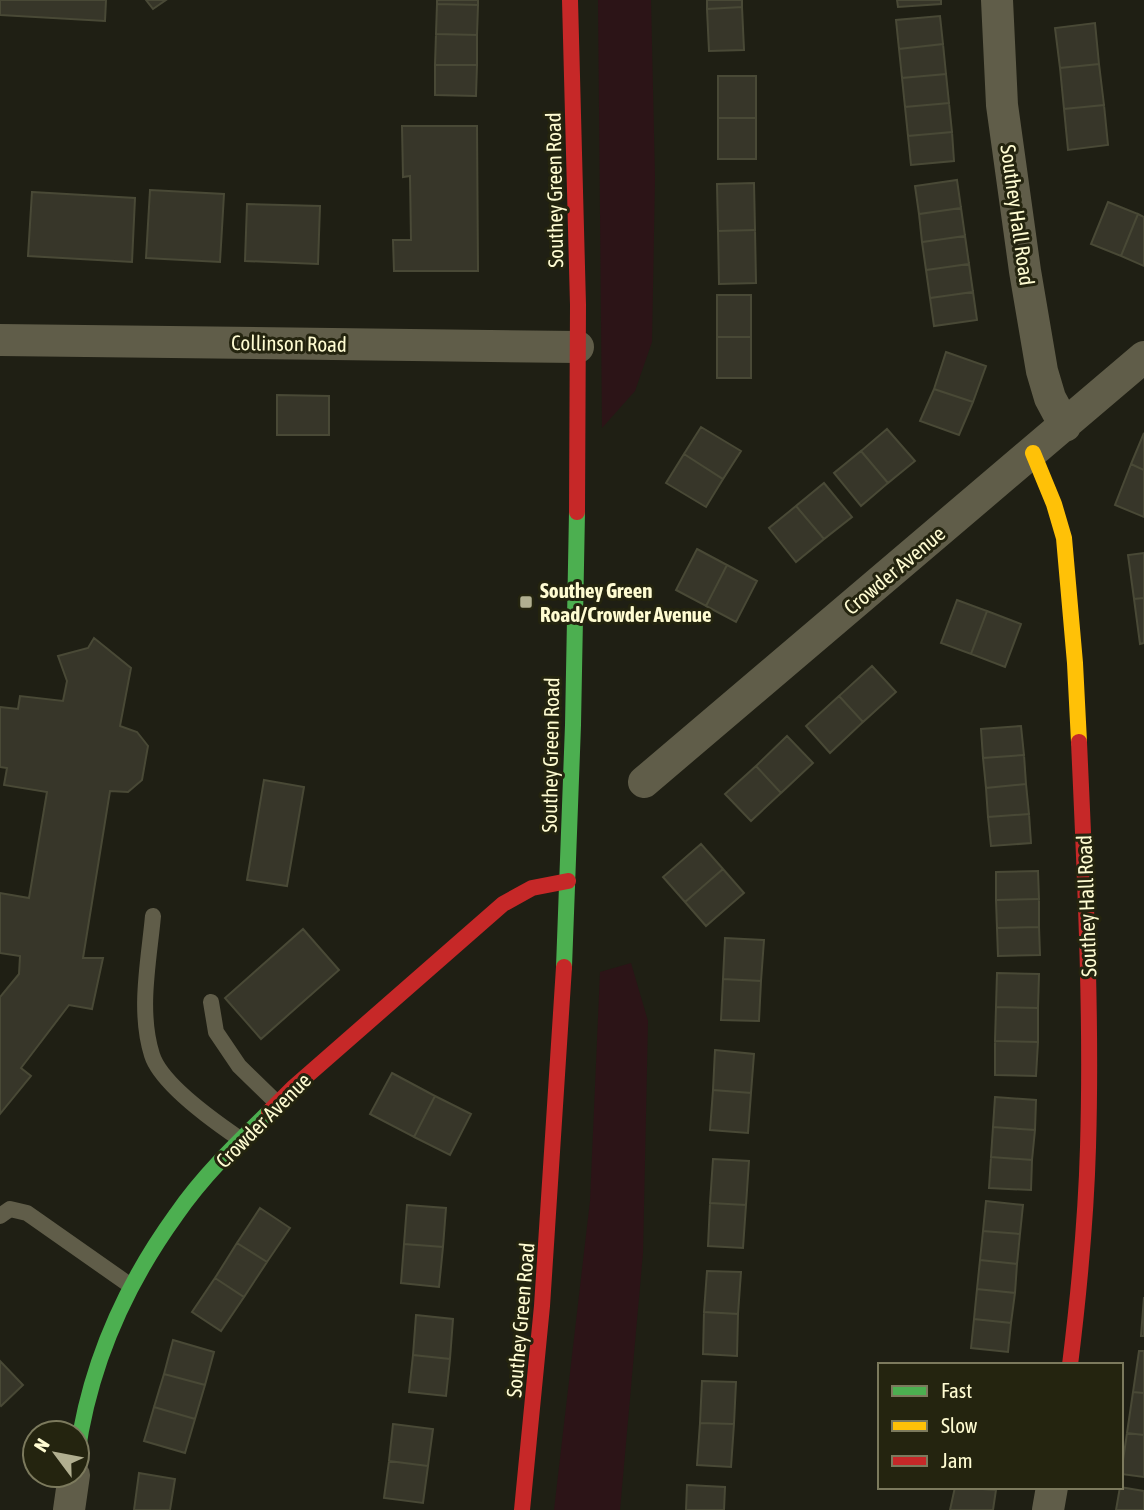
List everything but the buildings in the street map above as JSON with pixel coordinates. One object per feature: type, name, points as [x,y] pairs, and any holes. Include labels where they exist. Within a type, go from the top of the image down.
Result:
[{"type":"street","name":"Southey Green Road","points":[[522,1510],[533,1424],[548,1250],[565,963],[571,804],[578,347],[570,0]]},
{"type":"street","name":"Southey Hall Road","points":[[997,0],[1002,105],[1025,271],[1042,371],[1050,398],[1065,426]]},
{"type":"street","name":"Collinson Road","points":[[0,340],[578,347]]},
{"type":"street","name":"Crowder Avenue","points":[[644,782],[1144,357]]},
{"type":"street","name":"Southey Hall Road","points":[[1033,453],[1051,490],[1061,525],[1076,658],[1084,848],[1089,1035],[1088,1152],[1070,1363]]},
{"type":"street","name":"Crowder Avenue","points":[[82,1419],[104,1347],[131,1286],[176,1214],[241,1140],[277,1103],[503,904],[532,888],[568,881]]},
{"type":"street","points":[[69,1510],[72,1489]]},
{"type":"street","points":[[1048,1510],[1052,1489]]},
{"type":"lane","points":[[153,916],[145,1020],[152,1057],[176,1089],[241,1140]]},
{"type":"lane","points":[[211,1002],[216,1032],[239,1066],[277,1103]]},
{"type":"lane","points":[[0,1216],[10,1209],[27,1213],[131,1286]]},
{"type":"shaded area","points":[[598,0],[651,0],[655,178],[652,342],[635,391],[602,428]]},
{"type":"shaded area","points":[[631,963],[648,1021],[643,1253],[620,1510],[554,1510],[590,1201],[600,972]]},
{"type":"traffic: fast","points":[[564,967],[577,512]]},
{"type":"traffic: fast","points":[[84,1419],[90,1391],[111,1329],[157,1242],[197,1187],[269,1112]]},
{"type":"traffic: slow","points":[[1033,453],[1054,504],[1064,538],[1079,742]]},
{"type":"traffic: jam","points":[[570,0],[578,305],[577,512]]},
{"type":"traffic: jam","points":[[1070,1363],[1084,1229],[1089,1096],[1087,945],[1079,742]]},
{"type":"traffic: jam","points":[[269,1112],[503,904],[532,888],[568,881]]},
{"type":"traffic: jam","points":[[522,1510],[542,1306],[564,967]]},
{"type":"place","name":"Southey Green Road/Crowder Avenue","points":[[526,602]]}]
